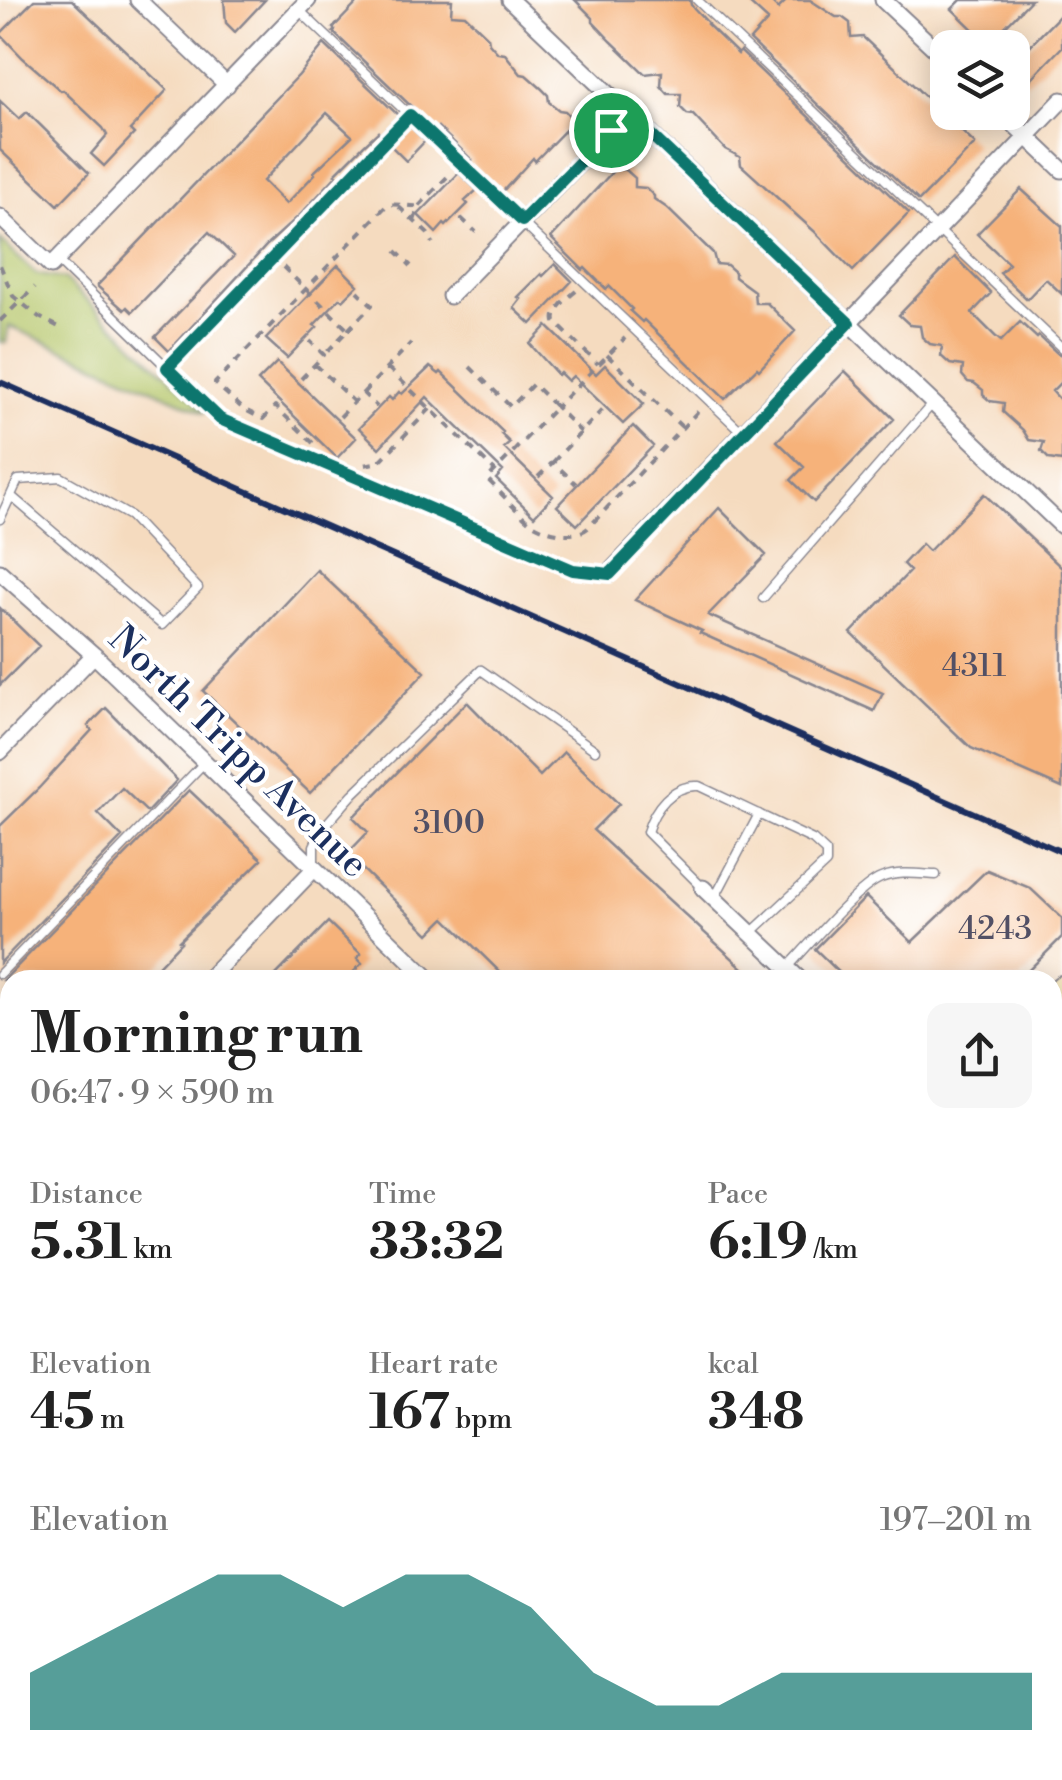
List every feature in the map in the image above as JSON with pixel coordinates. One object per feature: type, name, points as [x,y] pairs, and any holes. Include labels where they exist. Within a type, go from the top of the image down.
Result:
[{"type":"street","points":[[138,0],[226,85]]},
{"type":"street","points":[[510,0],[1062,526]]},
{"type":"street","points":[[883,0],[930,44]]},
{"type":"street","points":[[0,217],[54,263],[304,5]]},
{"type":"street","points":[[610,574],[1062,100]]},
{"type":"street","points":[[450,296],[628,113]]},
{"type":"street","points":[[1020,130],[1062,170]]},
{"type":"street","name":"North Tripp Avenue","points":[[0,572],[94,655],[417,970]]},
{"type":"street","points":[[0,752],[94,655]]},
{"type":"street","points":[[217,970],[314,868]]},
{"type":"street","points":[[709,894],[787,968]]},
{"type":"lane","points":[[696,0],[1062,348]]},
{"type":"lane","points":[[304,5],[410,115],[744,433]]},
{"type":"lane","points":[[167,368],[410,115]]},
{"type":"lane","points":[[54,263],[220,419],[573,570],[610,574]]},
{"type":"lane","points":[[763,598],[933,403]]},
{"type":"lane","points":[[0,518],[18,480],[61,477],[130,516],[198,588],[162,625],[11,496]]},
{"type":"lane","points":[[314,868],[314,846],[322,829],[481,670],[596,750]]},
{"type":"lane","points":[[4,970],[204,763]]},
{"type":"lane","points":[[751,933],[826,863],[826,852],[813,840],[759,814],[699,786],[687,785],[674,792],[653,813],[647,832],[709,894],[759,814]]},
{"type":"lane","points":[[787,968],[877,879],[901,873],[936,875]]},
{"type":"path","points":[[414,221],[419,206],[452,172]]},
{"type":"path","points":[[396,204],[434,243]]},
{"type":"path","points":[[315,446],[275,406],[264,419],[243,408],[215,383],[388,205],[419,206]]},
{"type":"path","points":[[461,218],[476,232]]},
{"type":"path","points":[[396,251],[411,266]]},
{"type":"path","points":[[290,259],[283,267],[348,330]]},
{"type":"path","points":[[0,265],[12,296],[52,324],[64,326]]},
{"type":"path","points":[[585,281],[554,316],[555,322],[598,364]]},
{"type":"path","points":[[0,321],[35,287]]},
{"type":"path","points":[[300,379],[372,306],[358,292]]},
{"type":"path","points":[[624,338],[487,479],[536,526],[572,535],[582,533],[702,408]]},
{"type":"path","points":[[310,341],[324,355]]},
{"type":"path","points":[[340,417],[411,343]]},
{"type":"path","points":[[607,355],[683,428]]},
{"type":"path","points":[[315,364],[354,402]]},
{"type":"path","points":[[470,366],[511,407],[533,384],[581,432]]},
{"type":"path","points":[[388,368],[494,472]]},
{"type":"path","points":[[363,393],[377,407]]},
{"type":"path","points":[[538,476],[604,408]]},
{"type":"path","points":[[351,465],[379,462],[430,409]]},
{"type":"path","points":[[552,462],[576,484]]},
{"type":"green space","points":[[0,240],[36,274],[64,279],[204,412],[9,326],[6,342],[0,342]]},
{"type":"building","points":[[34,0],[72,0],[167,90],[104,166],[91,154],[107,135],[103,128],[0,34]]},
{"type":"building","points":[[224,0],[265,0],[235,32],[226,23]]},
{"type":"building","points":[[360,0],[452,0],[451,14],[465,15],[498,53],[505,54],[521,74],[548,95],[549,102],[574,121],[502,192],[438,127],[436,130],[333,32]]},
{"type":"building","points":[[575,0],[690,0],[707,24],[909,213],[853,271],[741,165],[740,157],[725,149],[693,115],[680,107],[681,94],[668,94],[661,86],[662,72],[645,74]]},
{"type":"building","points":[[746,0],[769,0],[778,9],[787,0],[810,0],[842,17],[850,23],[851,38],[863,37],[930,101],[930,130],[960,130],[975,144],[919,201],[750,40],[768,20]]},
{"type":"building","points":[[961,0],[1031,0],[1002,30],[974,30],[952,9]]},
{"type":"building","points":[[1062,13],[1062,47],[1030,80],[1030,46]]},
{"type":"building","points":[[324,44],[399,116],[335,174],[169,351],[155,337],[234,256],[209,232],[132,312],[127,307],[124,310],[97,286]],"holes":[[[327,113],[352,136],[286,204],[263,181]]]},
{"type":"building","points":[[0,101],[19,119],[27,112],[89,173],[58,205],[0,150]]},
{"type":"building","points":[[410,126],[425,141],[406,161],[391,146]]},
{"type":"building","points":[[615,169],[626,170],[635,178],[635,187],[646,188],[713,253],[716,264],[727,265],[735,277],[754,291],[755,303],[767,303],[795,331],[725,399],[630,311],[609,286],[606,289],[583,270],[551,238]]},
{"type":"building","points":[[459,173],[477,190],[465,201],[468,204],[436,233],[418,215]]},
{"type":"building","points":[[1021,189],[1062,226],[1062,294],[1046,279],[1027,299],[1000,273],[1009,264],[977,234]]},
{"type":"building","points":[[955,257],[991,293],[972,313],[995,336],[1001,341],[1020,322],[1062,355],[1062,381],[1052,391],[1062,402],[1062,461],[1049,459],[1041,451],[1044,442],[1029,440],[1003,412],[1004,403],[990,401],[983,390],[962,375],[963,366],[950,364],[941,356],[942,346],[930,344],[922,337],[920,326],[910,325],[899,315]]},
{"type":"building","points":[[555,264],[572,281],[531,324],[514,308],[521,299],[518,297]]},
{"type":"building","points":[[338,265],[358,285],[343,300],[340,298],[287,358],[266,339]]},
{"type":"building","points":[[547,326],[596,374],[605,365],[644,404],[623,424],[573,376],[568,381],[558,375],[530,344]]},
{"type":"building","points":[[277,362],[356,438],[337,458],[258,381]]},
{"type":"building","points":[[430,367],[441,372],[503,432],[510,443],[504,448],[553,496],[534,516],[496,479],[503,471],[427,397],[379,448],[359,428],[389,397],[392,400],[399,392],[402,394]]},
{"type":"building","points":[[845,371],[894,419],[814,502],[791,480],[804,467],[777,441]]},
{"type":"building","points":[[633,426],[653,446],[577,525],[557,506]]},
{"type":"building","points":[[984,494],[1062,568],[1062,788],[971,748],[851,633],[910,571],[903,564],[922,544],[929,551]]},
{"type":"building","points":[[719,508],[766,555],[708,615],[883,693],[874,711],[635,600]]},
{"type":"building","points":[[317,570],[425,672],[310,793],[203,691]]},
{"type":"building","points":[[0,608],[39,646],[0,685]]},
{"type":"building","points":[[467,702],[540,776],[564,752],[619,804],[593,830],[745,970],[498,970],[445,918],[429,934],[347,854],[368,832],[353,817]]},
{"type":"building","points":[[106,708],[177,780],[147,812],[122,788],[98,813],[122,837],[0,963],[0,826],[92,730],[88,726]]},
{"type":"building","points":[[189,790],[262,859],[154,970],[14,970]]},
{"type":"building","points":[[987,870],[1030,888],[1062,918],[1062,937],[1029,970],[837,970],[815,949],[866,897],[912,942]]},
{"type":"building","points":[[328,922],[361,954],[357,958],[362,963],[355,970],[281,970]]},
{"type":"railway","points":[[0,382],[1062,852]]},
{"type":"route","points":[[628,113],[849,323],[610,574],[573,570],[220,419],[167,368],[410,115],[522,221],[611,130],[628,113]]}]
